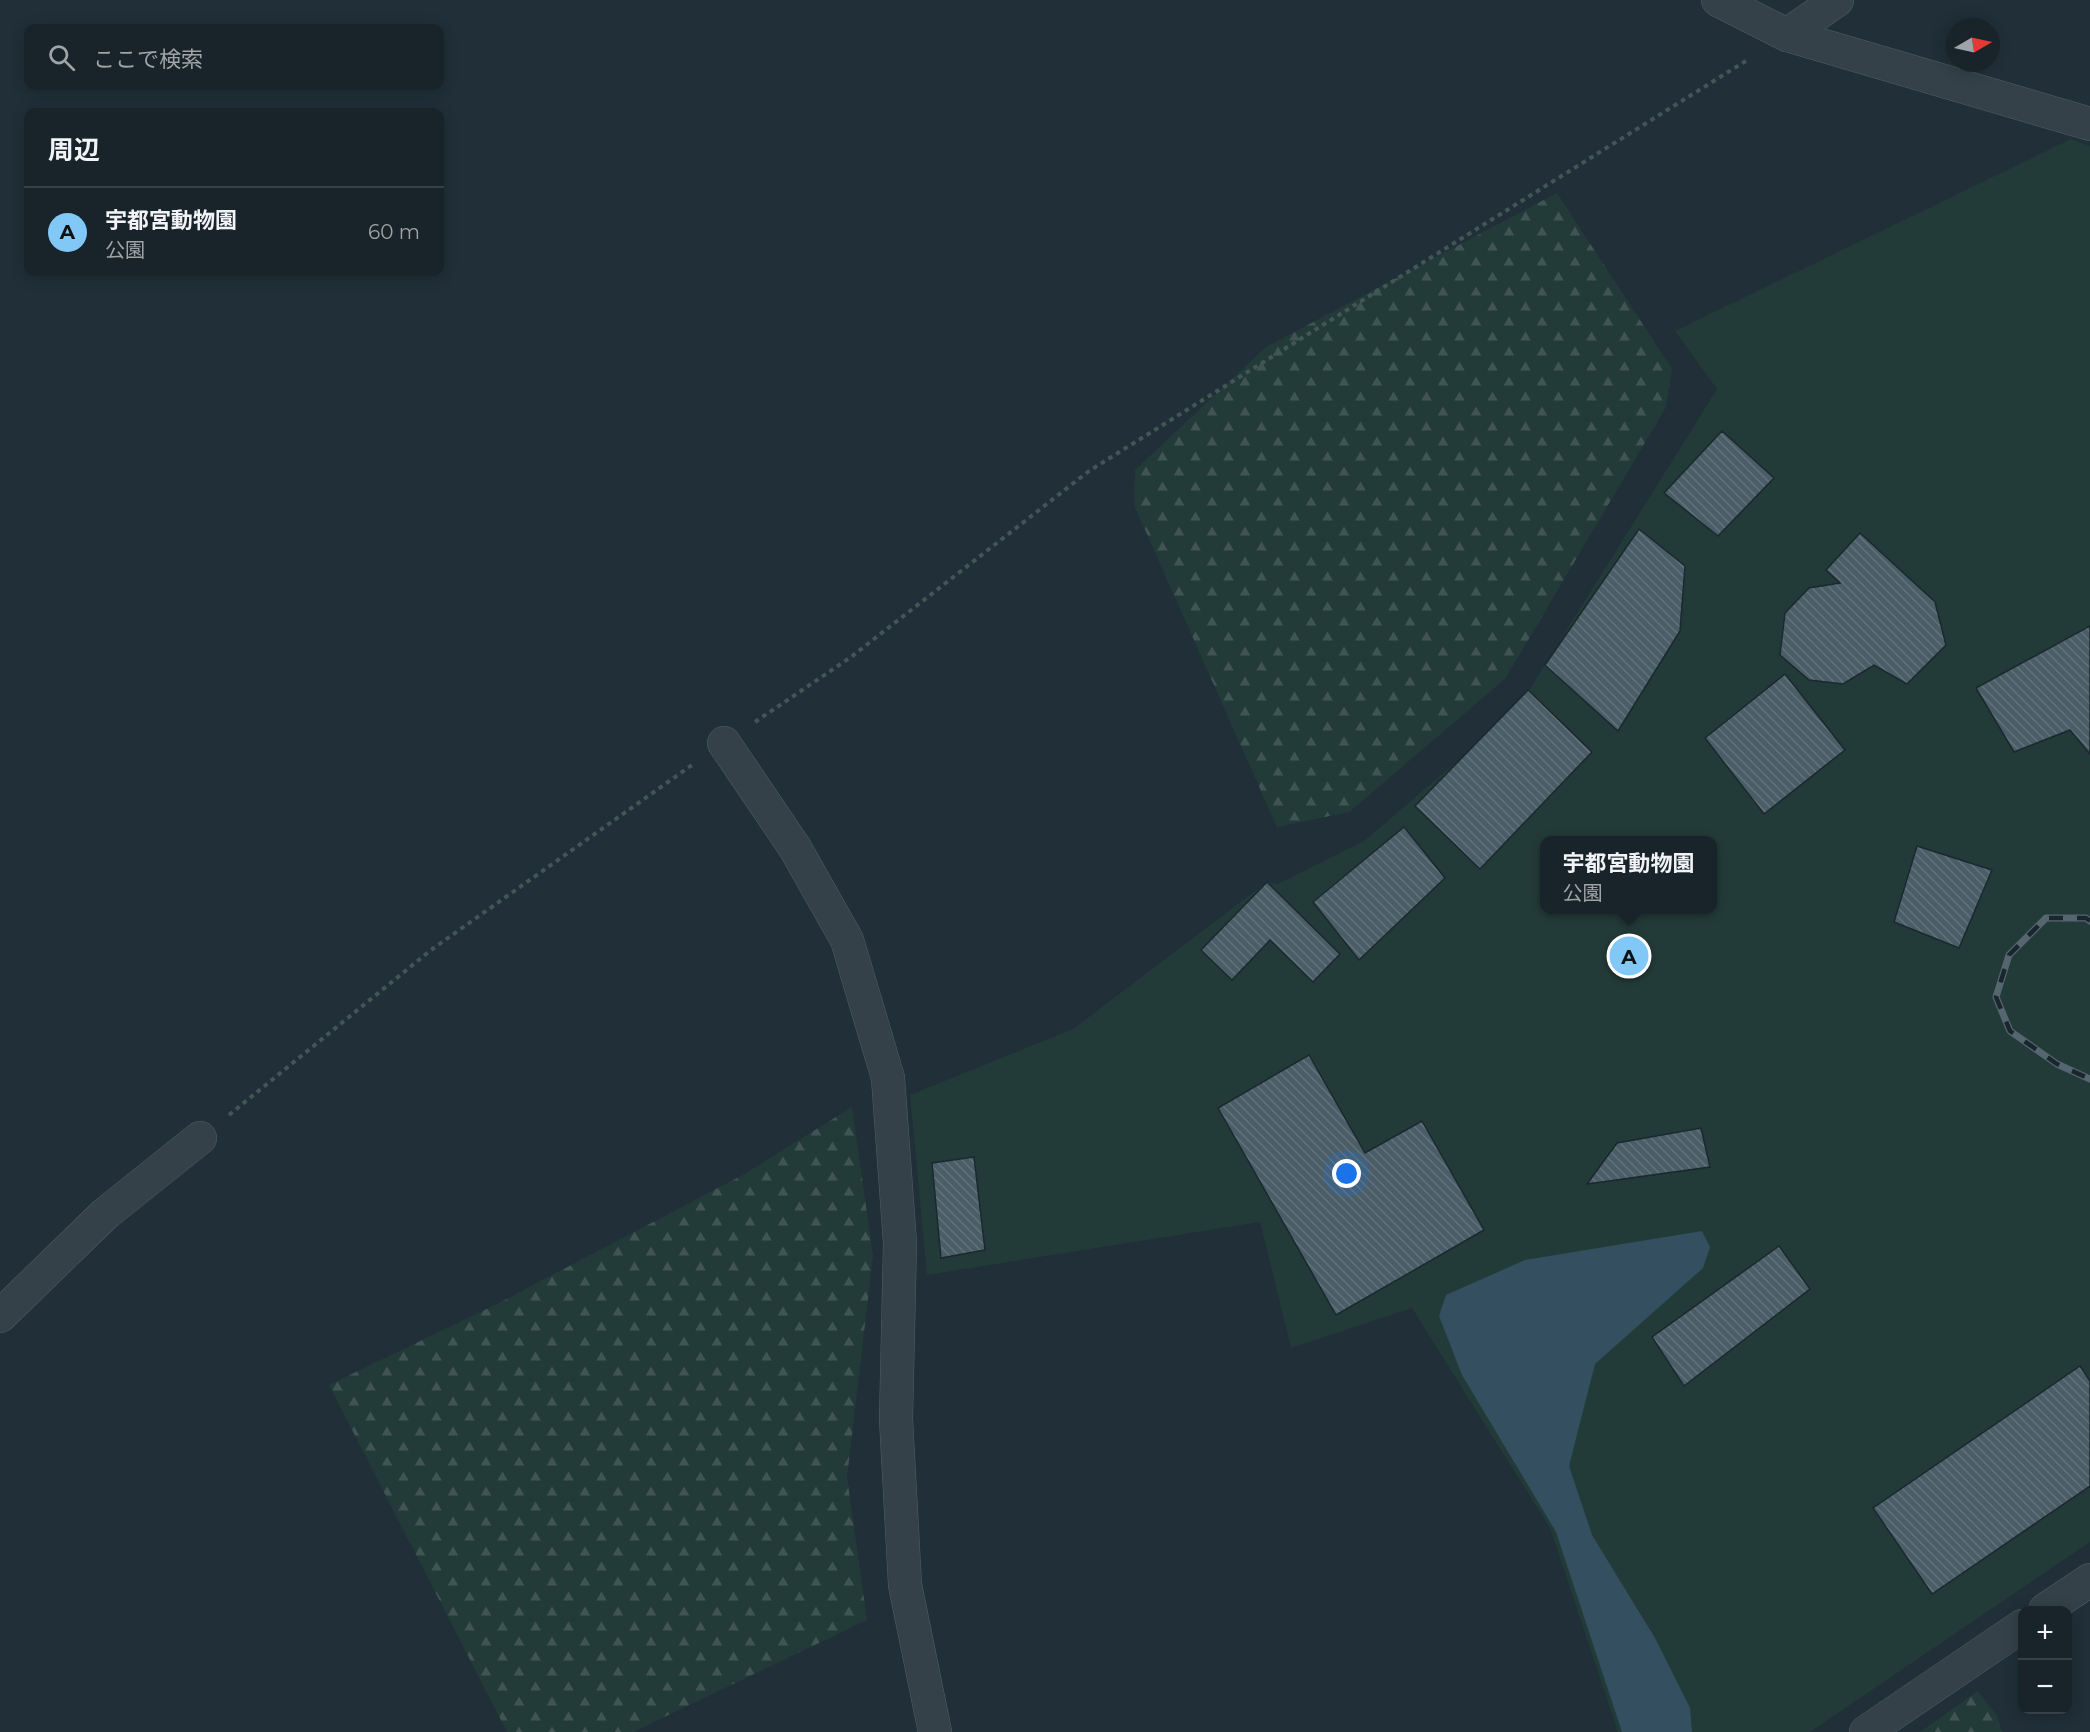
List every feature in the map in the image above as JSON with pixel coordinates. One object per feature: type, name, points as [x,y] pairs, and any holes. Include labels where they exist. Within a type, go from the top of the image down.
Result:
[{"type":"street","points":[[1718,0],[1787,35],[2090,124]]},
{"type":"street","points":[[1787,35],[1837,0]]},
{"type":"street","points":[[724,743],[795,848],[847,940],[888,1078],[900,1243],[896,1419],[905,1585],[935,1732]]},
{"type":"street","points":[[0,1316],[105,1214],[200,1138]]},
{"type":"street","points":[[2052,1606],[2090,1580]]},
{"type":"street","points":[[1866,1732],[2018,1629]]},
{"type":"path","points":[[200,1138],[430,950],[850,657],[1089,471],[1787,35]]},
{"type":"green space","points":[[2071,139],[2090,146],[2090,1542],[1810,1732],[1618,1732],[1550,1528],[1412,1308],[1291,1348],[1260,1222],[927,1275],[910,1095],[1073,1029],[1267,882],[1278,884],[1364,841],[1516,711],[1717,389],[1675,331]]},
{"type":"green space","points":[[1557,193],[1672,369],[1666,407],[1505,679],[1349,812],[1277,827],[1134,505],[1135,470],[1266,347]]},
{"type":"green space","points":[[852,1107],[873,1256],[847,1477],[867,1620],[633,1732],[507,1732],[329,1385],[495,1305],[741,1176]]},
{"type":"green space","points":[[1978,1691],[1997,1716],[2002,1732],[1920,1732]]},
{"type":"water","points":[[1702,1231],[1710,1247],[1703,1268],[1595,1364],[1569,1466],[1592,1535],[1655,1638],[1690,1708],[1692,1732],[1622,1732],[1556,1532],[1462,1375],[1439,1316],[1446,1295],[1525,1260]]},
{"type":"building","points":[[1722,431],[1774,478],[1718,536],[1664,493]]},
{"type":"building","points":[[1639,529],[1685,566],[1680,631],[1618,731],[1545,665]]},
{"type":"building","points":[[1860,533],[1935,602],[1946,645],[1907,684],[1874,665],[1843,684],[1809,680],[1780,655],[1785,613],[1809,588],[1840,583],[1826,570]]},
{"type":"building","points":[[2090,626],[2090,754],[2070,730],[2014,752],[1976,688]]},
{"type":"building","points":[[1785,674],[1845,750],[1764,814],[1705,738]]},
{"type":"building","points":[[1528,690],[1592,752],[1480,869],[1415,806]]},
{"type":"building","points":[[1404,827],[1445,878],[1359,960],[1313,902]]},
{"type":"building","points":[[1917,846],[1992,870],[1959,948],[1894,922]]},
{"type":"building","points":[[1267,882],[1340,954],[1313,982],[1270,940],[1232,980],[1201,950]]},
{"type":"building","points":[[1309,1055],[1365,1153],[1422,1121],[1484,1230],[1336,1315],[1218,1108]]},
{"type":"building","points":[[1701,1128],[1710,1167],[1587,1184],[1617,1143]]},
{"type":"building","points":[[974,1157],[985,1250],[941,1258],[932,1163]]},
{"type":"building","points":[[1779,1246],[1810,1289],[1684,1386],[1652,1337]]},
{"type":"building","points":[[2080,1366],[2090,1381],[2090,1486],[1932,1594],[1873,1508]]},
{"type":"railway","points":[[2090,921],[2086,918],[2046,918],[2009,955],[1996,997],[2010,1031],[2057,1064],[2090,1079]]},
{"type":"place","name":"宇都宮動物園","points":[[1629,956]]}]
